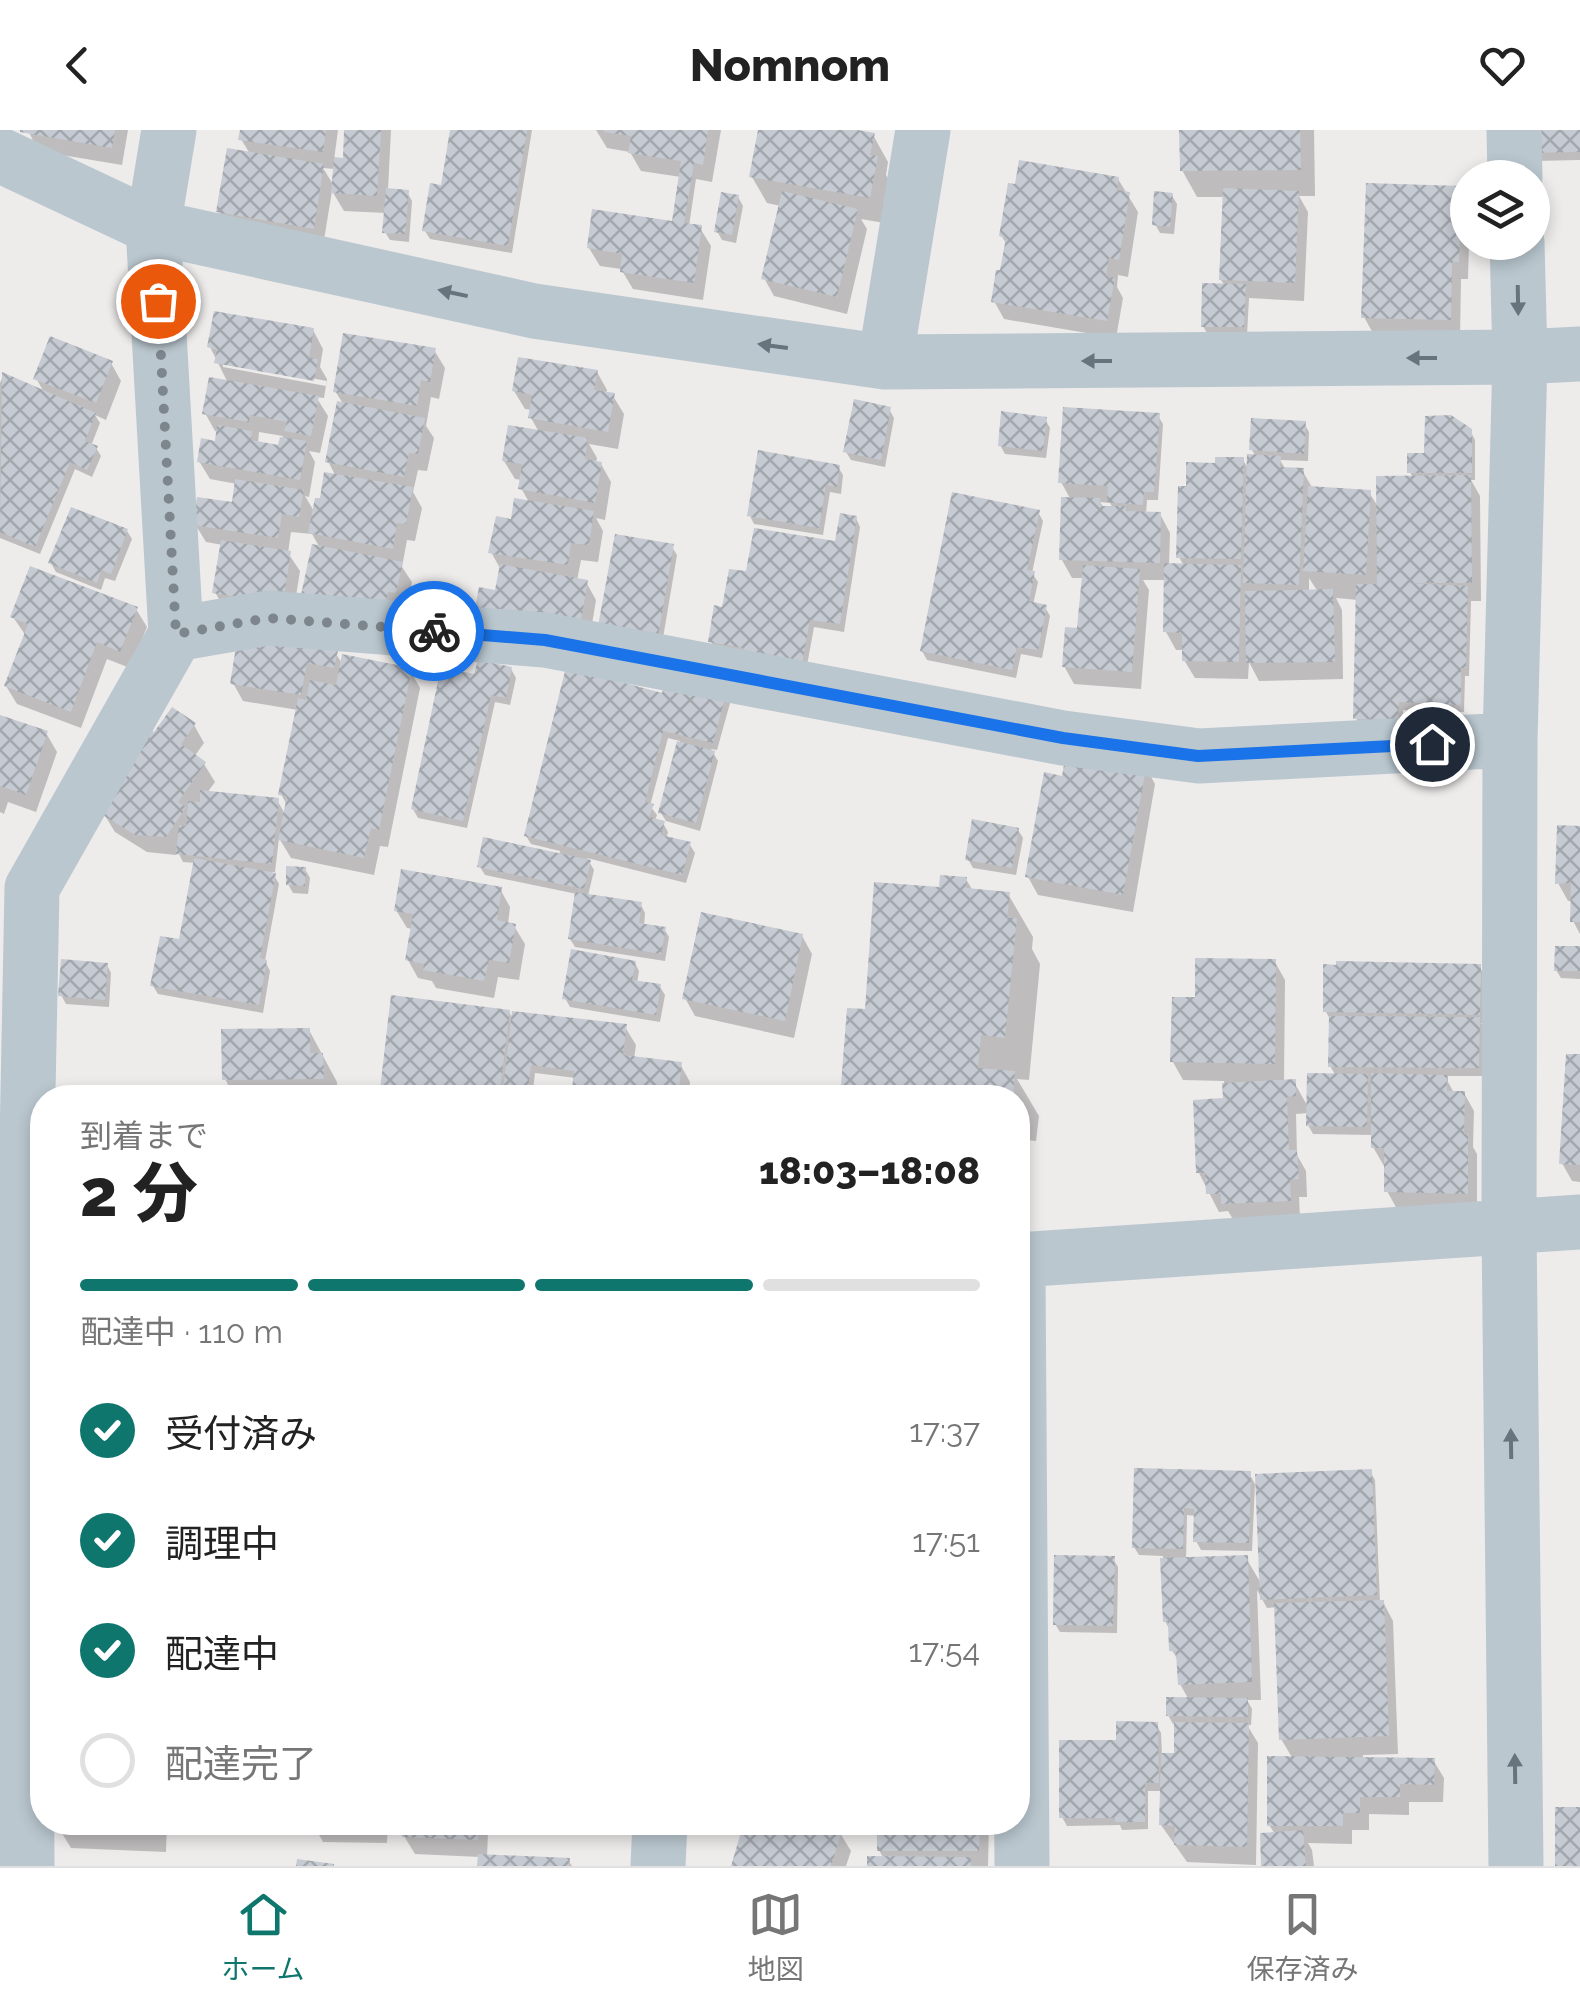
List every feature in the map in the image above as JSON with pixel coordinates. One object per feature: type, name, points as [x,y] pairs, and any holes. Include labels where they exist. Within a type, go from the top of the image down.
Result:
[{"type":"street","points":[[26,1866],[16,888],[176,634],[153,227],[169,130]]},
{"type":"street","points":[[885,362],[923,130]]},
{"type":"street","points":[[1514,130],[1515,160]]},
{"type":"street","points":[[0,154],[153,227],[534,311],[885,362],[1580,354]]},
{"type":"street","points":[[1516,1866],[1508,1226],[1510,740],[1520,357],[1517,260]]},
{"type":"street","points":[[176,634],[268,618],[545,640],[1063,738],[1198,756],[1510,740]]},
{"type":"street","points":[[1030,1259],[1580,1222]]},
{"type":"street","points":[[658,1866],[659,1835]]},
{"type":"street","points":[[1022,1835],[1022,1866]]},
{"type":"building","points":[[20,130],[115,130],[112,148]]},
{"type":"building","points":[[240,130],[326,130],[323,152],[238,140]]},
{"type":"building","points":[[344,130],[381,130],[377,196],[331,193],[334,157],[343,158]]},
{"type":"building","points":[[450,130],[527,130],[508,246],[422,231],[430,183],[441,185]]},
{"type":"building","points":[[604,130],[708,130],[703,165],[694,163],[684,223],[702,225],[694,283],[620,272],[622,254],[587,248],[592,209],[672,221],[681,161],[628,153],[631,136]]},
{"type":"building","points":[[758,130],[875,133],[870,155],[878,156],[870,198],[749,177]]},
{"type":"building","points":[[1179,130],[1300,130],[1301,170],[1180,171]]},
{"type":"building","points":[[1526,130],[1580,130],[1580,152],[1527,153]]},
{"type":"building","points":[[227,148],[324,164],[314,229],[216,212]]},
{"type":"building","points":[[1019,160],[1119,177],[1117,190],[1130,192],[1119,260],[1109,258],[1106,276],[1115,278],[1107,321],[991,302],[1006,238],[999,236],[1008,183],[1015,184]]},
{"type":"building","points":[[1366,183],[1450,186],[1450,260],[1459,260],[1452,262],[1451,320],[1361,318]]},
{"type":"building","points":[[386,188],[409,190],[405,234],[382,233]]},
{"type":"building","points":[[1223,188],[1299,191],[1295,283],[1219,280]]},
{"type":"building","points":[[782,191],[858,209],[837,297],[761,279]]},
{"type":"building","points":[[1154,191],[1173,193],[1170,227],[1152,225]]},
{"type":"building","points":[[721,192],[739,195],[732,235],[714,232]]},
{"type":"building","points":[[1202,283],[1246,284],[1244,327],[1201,327]]},
{"type":"building","points":[[214,311],[314,328],[309,358],[318,359],[314,381],[214,363],[217,350],[207,347]]},
{"type":"building","points":[[343,333],[436,348],[430,382],[421,380],[417,406],[333,392]]},
{"type":"building","points":[[50,336],[113,361],[96,403],[33,379]]},
{"type":"building","points":[[518,357],[598,370],[594,390],[615,393],[608,432],[528,418],[532,395],[512,391]]},
{"type":"building","points":[[2,372],[96,413],[85,441],[98,446],[87,470],[70,462],[35,547],[0,532]]},
{"type":"building","points":[[209,377],[319,396],[311,436],[284,431],[287,422],[250,415],[249,422],[202,414]]},
{"type":"building","points":[[854,399],[891,407],[881,460],[843,452]]},
{"type":"building","points":[[337,401],[425,418],[418,454],[409,453],[404,477],[325,462]]},
{"type":"building","points":[[1063,407],[1160,413],[1154,492],[1144,492],[1143,505],[1107,502],[1108,486],[1058,483]]},
{"type":"building","points":[[1001,411],[1047,417],[1043,451],[998,446]]},
{"type":"building","points":[[1451,415],[1472,429],[1472,473],[1407,473],[1407,453],[1424,453],[1425,416]]},
{"type":"building","points":[[1251,418],[1306,421],[1304,454],[1249,450]]},
{"type":"building","points":[[217,425],[252,431],[251,440],[278,445],[280,437],[307,441],[300,480],[197,462],[201,438],[215,441]]},
{"type":"building","points":[[508,425],[588,438],[585,459],[602,462],[595,503],[518,489],[522,464],[502,461]]},
{"type":"building","points":[[758,450],[840,465],[837,487],[826,485],[819,528],[747,516]]},
{"type":"building","points":[[1247,454],[1281,456],[1280,467],[1304,468],[1299,585],[1243,583]]},
{"type":"building","points":[[1215,457],[1244,457],[1241,559],[1176,558],[1178,486],[1186,486],[1186,462],[1215,463]]},
{"type":"building","points":[[324,472],[413,487],[406,524],[397,523],[393,549],[308,533]]},
{"type":"building","points":[[1471,475],[1472,583],[1407,583],[1468,586],[1461,705],[1399,702],[1398,720],[1353,719],[1356,584],[1377,584],[1376,476]]},
{"type":"building","points":[[235,479],[304,490],[299,517],[282,514],[278,538],[193,525],[197,497],[232,502]]},
{"type":"building","points":[[1308,486],[1371,490],[1366,575],[1303,571]]},
{"type":"building","points":[[952,492],[1040,510],[1027,570],[1035,571],[1029,601],[1047,605],[1038,650],[1017,647],[1012,670],[920,651]]},
{"type":"building","points":[[1061,497],[1100,498],[1101,506],[1161,512],[1160,563],[1059,560]]},
{"type":"building","points":[[514,498],[594,511],[589,545],[571,543],[568,565],[488,553],[496,516],[511,519]]},
{"type":"building","points":[[71,507],[128,529],[111,574],[101,570],[97,583],[48,563]]},
{"type":"building","points":[[840,513],[857,516],[840,624],[810,620],[802,663],[743,654],[744,648],[708,642],[714,605],[722,607],[729,569],[746,571],[754,528],[835,541]]},
{"type":"building","points":[[615,534],[674,544],[658,636],[598,626]]},
{"type":"building","points":[[221,540],[291,551],[283,604],[212,593]]},
{"type":"building","points":[[312,544],[403,562],[396,593],[388,592],[382,621],[299,604]]},
{"type":"building","points":[[1164,563],[1241,565],[1239,662],[1182,661],[1182,633],[1163,632]]},
{"type":"building","points":[[500,564],[588,580],[579,632],[472,624],[479,587],[495,590]]},
{"type":"building","points":[[1083,565],[1140,569],[1132,672],[1062,667],[1065,627],[1077,628]]},
{"type":"building","points":[[30,566],[138,607],[120,652],[97,642],[71,712],[4,686],[28,624],[10,617]]},
{"type":"building","points":[[1333,589],[1335,662],[1246,663],[1245,591]]},
{"type":"building","points":[[238,634],[338,651],[334,668],[307,663],[301,695],[230,684]]},
{"type":"building","points":[[342,654],[412,668],[379,830],[371,828],[364,858],[278,840],[287,796],[278,795],[298,698],[306,700],[310,680],[336,685]]},
{"type":"building","points":[[478,660],[512,667],[506,698],[491,695],[463,821],[411,809],[441,667],[474,674]]},
{"type":"building","points":[[566,667],[662,693],[668,670],[728,686],[713,743],[663,731],[645,802],[654,804],[649,817],[665,821],[661,835],[691,842],[682,875],[524,836]]},
{"type":"building","points":[[172,707],[196,723],[181,744],[206,762],[178,802],[186,807],[166,837],[135,835],[101,814],[147,727],[154,732]]},
{"type":"building","points":[[0,715],[48,731],[26,795],[0,786]]},
{"type":"building","points":[[677,741],[715,751],[696,823],[658,813]]},
{"type":"building","points":[[1066,753],[1147,763],[1123,895],[1025,877],[1044,772],[1062,776]]},
{"type":"building","points":[[200,790],[279,798],[272,864],[176,854],[179,825],[186,826],[188,801],[200,802]]},
{"type":"building","points":[[972,819],[1019,828],[1012,868],[965,860]]},
{"type":"building","points":[[1557,825],[1580,826],[1580,922],[1570,922],[1571,883],[1555,884]]},
{"type":"building","points":[[483,837],[591,860],[584,889],[477,867]]},
{"type":"building","points":[[194,858],[276,873],[260,958],[267,960],[259,1005],[150,986],[160,936],[179,939]]},
{"type":"building","points":[[286,866],[306,867],[305,886],[286,885]]},
{"type":"building","points":[[401,869],[502,887],[497,920],[516,924],[509,963],[489,960],[484,981],[423,970],[424,964],[405,960],[413,914],[394,911]]},
{"type":"building","points":[[940,875],[967,877],[966,888],[1010,892],[1007,918],[1017,918],[1005,1038],[981,1035],[978,1068],[1015,1071],[1014,1085],[841,1085],[847,1008],[865,1009],[874,882],[939,887]]},
{"type":"building","points":[[575,892],[642,902],[639,923],[666,927],[661,954],[568,939]]},
{"type":"building","points":[[701,912],[803,934],[785,1021],[682,999]]},
{"type":"building","points":[[1555,946],[1580,946],[1580,971],[1554,971]]},
{"type":"building","points":[[571,949],[636,961],[632,980],[661,984],[656,1015],[562,999]]},
{"type":"building","points":[[1195,958],[1276,959],[1275,1064],[1170,1062],[1172,997],[1195,997]]},
{"type":"building","points":[[61,959],[108,963],[105,1000],[58,996]]},
{"type":"building","points":[[1336,961],[1481,964],[1480,1015],[1323,1012],[1323,964],[1336,965]]},
{"type":"building","points":[[391,995],[510,1010],[501,1085],[381,1085]]},
{"type":"building","points":[[512,1011],[627,1024],[623,1055],[682,1062],[679,1085],[572,1085],[574,1071],[531,1065],[529,1085],[503,1085]]},
{"type":"building","points":[[1329,1016],[1480,1017],[1479,1068],[1328,1067]]},
{"type":"building","points":[[310,1028],[310,1053],[323,1053],[324,1079],[222,1080],[221,1029]]},
{"type":"building","points":[[1566,1054],[1580,1054],[1580,1165],[1559,1164]]},
{"type":"building","points":[[1307,1073],[1368,1074],[1367,1127],[1306,1126]]},
{"type":"building","points":[[1371,1073],[1447,1075],[1447,1091],[1465,1091],[1468,1194],[1384,1192],[1384,1148],[1371,1148]]},
{"type":"building","points":[[1296,1079],[1296,1096],[1287,1097],[1289,1150],[1297,1150],[1299,1179],[1290,1180],[1291,1201],[1221,1204],[1221,1194],[1206,1194],[1205,1173],[1196,1173],[1193,1100],[1223,1098],[1222,1083]]},
{"type":"building","points":[[1134,1468],[1251,1471],[1249,1543],[1193,1542],[1194,1509],[1184,1508],[1183,1549],[1132,1548]]},
{"type":"building","points":[[1372,1469],[1377,1595],[1260,1600],[1255,1474]]},
{"type":"building","points":[[1054,1555],[1115,1556],[1113,1626],[1053,1625]]},
{"type":"building","points":[[1248,1555],[1252,1682],[1178,1685],[1176,1652],[1169,1651],[1168,1622],[1163,1622],[1160,1558]]},
{"type":"building","points":[[1384,1600],[1389,1736],[1279,1740],[1274,1603]]},
{"type":"building","points":[[1166,1697],[1248,1698],[1248,1717],[1166,1716]]},
{"type":"building","points":[[1116,1721],[1158,1722],[1159,1783],[1145,1783],[1145,1822],[1059,1818],[1059,1740],[1116,1740]]},
{"type":"building","points":[[1174,1722],[1249,1723],[1247,1847],[1174,1845],[1175,1826],[1159,1825],[1161,1753],[1174,1753]]},
{"type":"building","points":[[1267,1756],[1435,1758],[1434,1785],[1400,1784],[1400,1797],[1360,1797],[1360,1813],[1343,1813],[1343,1826],[1267,1826]]},
{"type":"building","points":[[1555,1807],[1580,1807],[1580,1866],[1555,1866]]},
{"type":"building","points":[[1303,1830],[1306,1866],[1261,1866],[1260,1833]]},
{"type":"building","points":[[478,1835],[478,1840],[402,1837]]},
{"type":"building","points":[[740,1835],[841,1835],[831,1866],[731,1866]]},
{"type":"building","points":[[877,1835],[980,1835],[979,1851],[877,1851]]},
{"type":"building","points":[[478,1854],[570,1858],[569,1866],[477,1866]]},
{"type":"building","points":[[867,1856],[971,1857],[971,1866],[867,1866]]},
{"type":"building","points":[[297,1859],[334,1864],[334,1866],[296,1866]]},
{"type":"way so far","points":[[158,301],[176,634],[268,618],[434,631]]},
{"type":"route","points":[[434,631],[545,640],[1063,738],[1198,756],[1432,744]]}]
